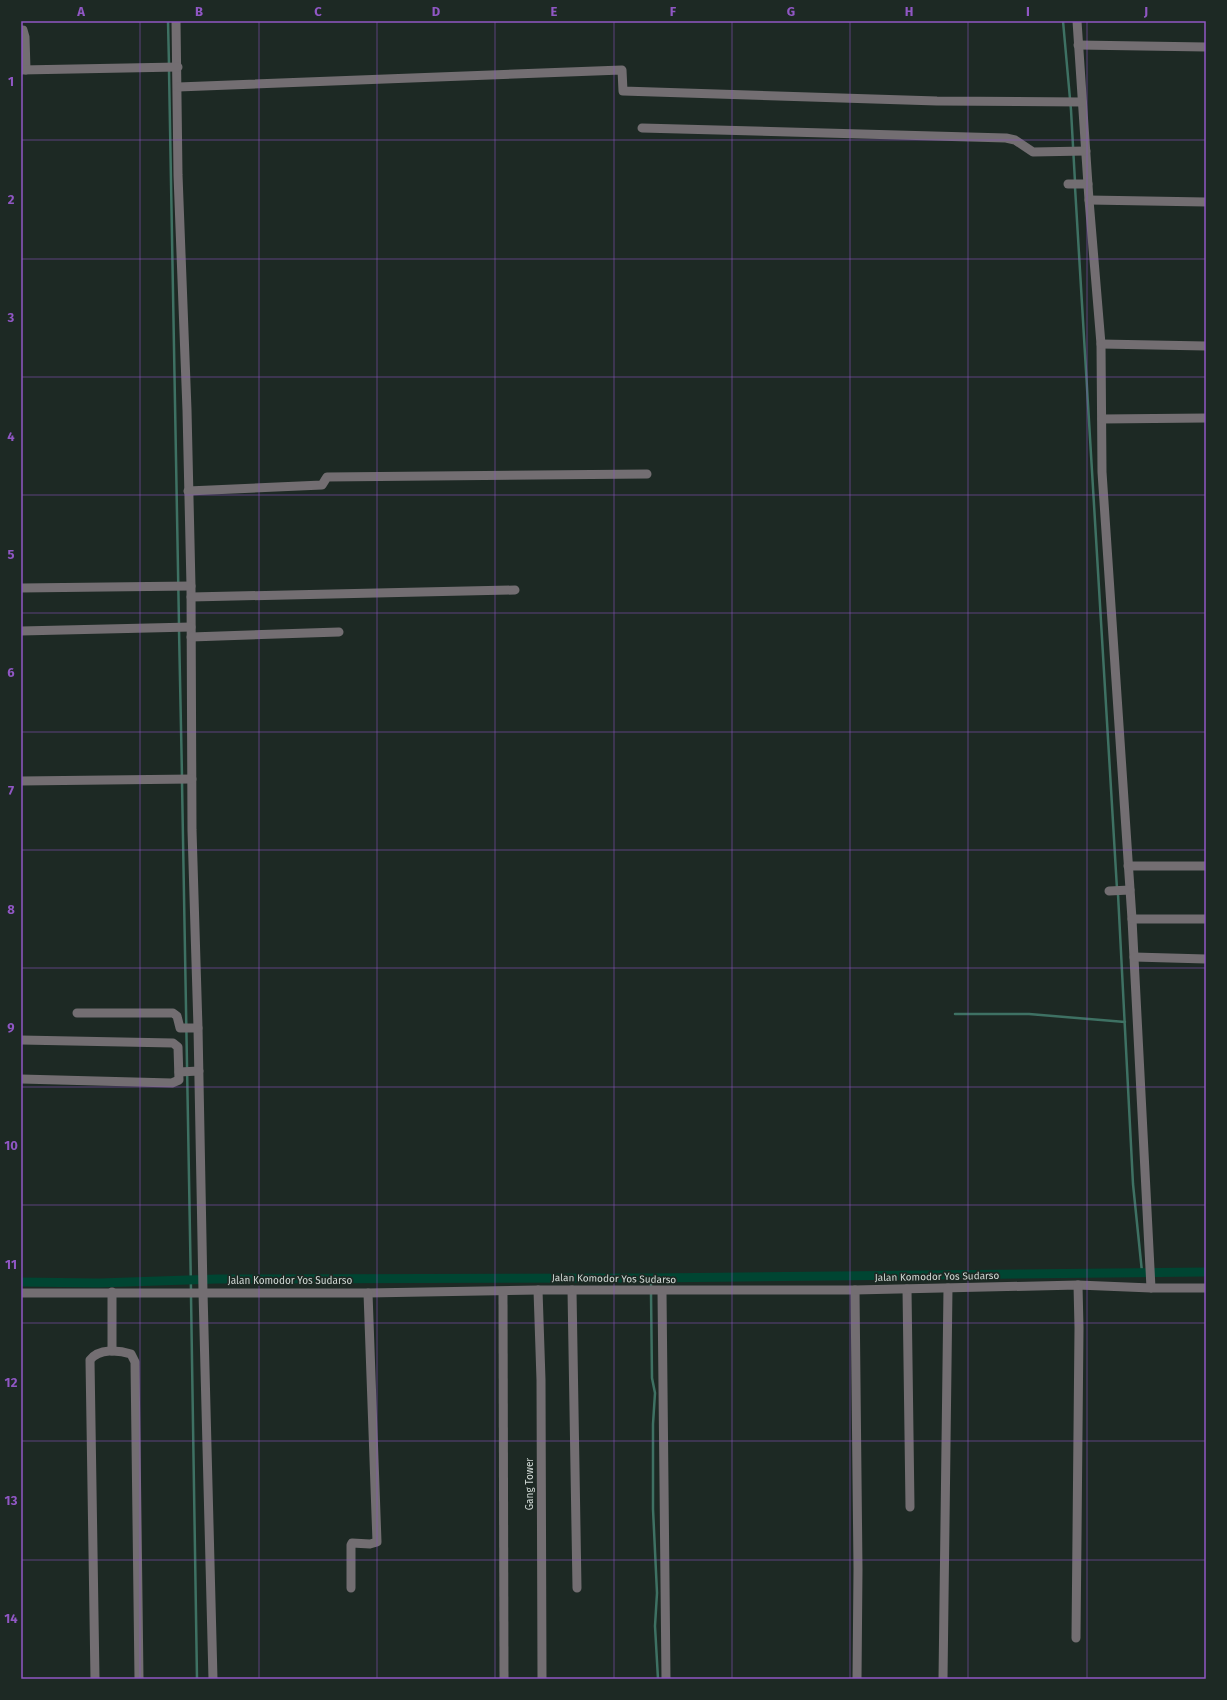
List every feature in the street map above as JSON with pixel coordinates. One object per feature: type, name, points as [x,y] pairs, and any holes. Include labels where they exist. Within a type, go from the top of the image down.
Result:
[{"type":"street","points":[[176,21],[178,175],[188,491],[188,586],[190,597],[190,779],[213,1679]]},
{"type":"street","points":[[1077,21],[1079,102],[1084,184],[1089,200],[1101,344],[1102,472],[1128,866],[1126,890],[1132,919],[1151,1285]]},
{"type":"street","points":[[21,30],[23,30],[24,37],[23,70],[162,66],[177,67]]},
{"type":"street","points":[[1078,45],[1206,47]]},
{"type":"street","points":[[178,87],[622,70],[623,91],[937,101],[1079,102]]},
{"type":"street","points":[[642,128],[1006,138],[1015,140],[1033,152],[1082,151]]},
{"type":"street","points":[[1068,183],[1084,184]]},
{"type":"street","points":[[1089,200],[1206,202]]},
{"type":"street","points":[[1101,344],[1206,346]]},
{"type":"street","points":[[1102,419],[1206,418]]},
{"type":"street","points":[[188,491],[322,484],[327,477],[647,474]]},
{"type":"street","points":[[21,588],[188,586]]},
{"type":"street","points":[[190,597],[514,590]]},
{"type":"street","points":[[21,630],[174,628],[189,630],[339,632]]},
{"type":"street","points":[[21,781],[190,779]]},
{"type":"street","points":[[1128,866],[1206,866]]},
{"type":"street","points":[[1110,891],[1126,890]]},
{"type":"street","points":[[1132,919],[1206,919]]},
{"type":"street","points":[[1134,958],[1206,959]]},
{"type":"street","points":[[77,1013],[173,1013],[177,1016],[180,1028],[197,1028]]},
{"type":"street","points":[[21,1040],[173,1043],[178,1047],[181,1072],[179,1080],[172,1083],[21,1079]]},
{"type":"street","points":[[181,1072],[197,1072]]},
{"type":"street","points":[[1076,1638],[1080,1328],[1078,1285]]},
{"type":"street","name":"Jalan Komodor Yos Sudarso","points":[[21,1293],[181,1292],[202,1290],[503,1292],[538,1290],[855,1290],[1078,1285],[1151,1285],[1206,1288]]},
{"type":"street","points":[[943,1679],[948,1288]]},
{"type":"street","points":[[907,1289],[910,1507]]},
{"type":"street","name":"Gang Tower","points":[[538,1290],[541,1380],[542,1679]]},
{"type":"street","points":[[572,1290],[577,1588]]},
{"type":"street","points":[[855,1290],[858,1561],[857,1679]]},
{"type":"street","points":[[659,1291],[666,1679]]},
{"type":"street","points":[[112,1292],[112,1351]]},
{"type":"street","points":[[351,1588],[352,1543],[370,1544],[377,1542],[368,1292]]},
{"type":"street","points":[[503,1292],[504,1679]]},
{"type":"street","points":[[95,1679],[90,1360],[95,1355],[112,1351],[131,1354],[135,1362],[139,1679]]},
{"type":"waterway","points":[[168,21],[169,65]]},
{"type":"waterway","points":[[1063,21],[1071,110],[1075,182]]},
{"type":"waterway","points":[[169,70],[179,625]]},
{"type":"waterway","points":[[1075,187],[1117,889]]},
{"type":"waterway","points":[[179,630],[182,777]]},
{"type":"waterway","points":[[182,782],[191,1291]]},
{"type":"waterway","points":[[1118,894],[1133,1184],[1142,1272]]},
{"type":"waterway","points":[[955,1014],[1029,1014],[1125,1022]]},
{"type":"waterway","points":[[21,1282],[99,1283],[217,1279],[651,1278],[1206,1272]]},
{"type":"waterway","points":[[651,1278],[651,1288]]},
{"type":"waterway","points":[[651,1293],[652,1378],[655,1393],[653,1424],[653,1509],[657,1593],[655,1626],[658,1679]]},
{"type":"waterway","points":[[191,1296],[197,1679]]}]
